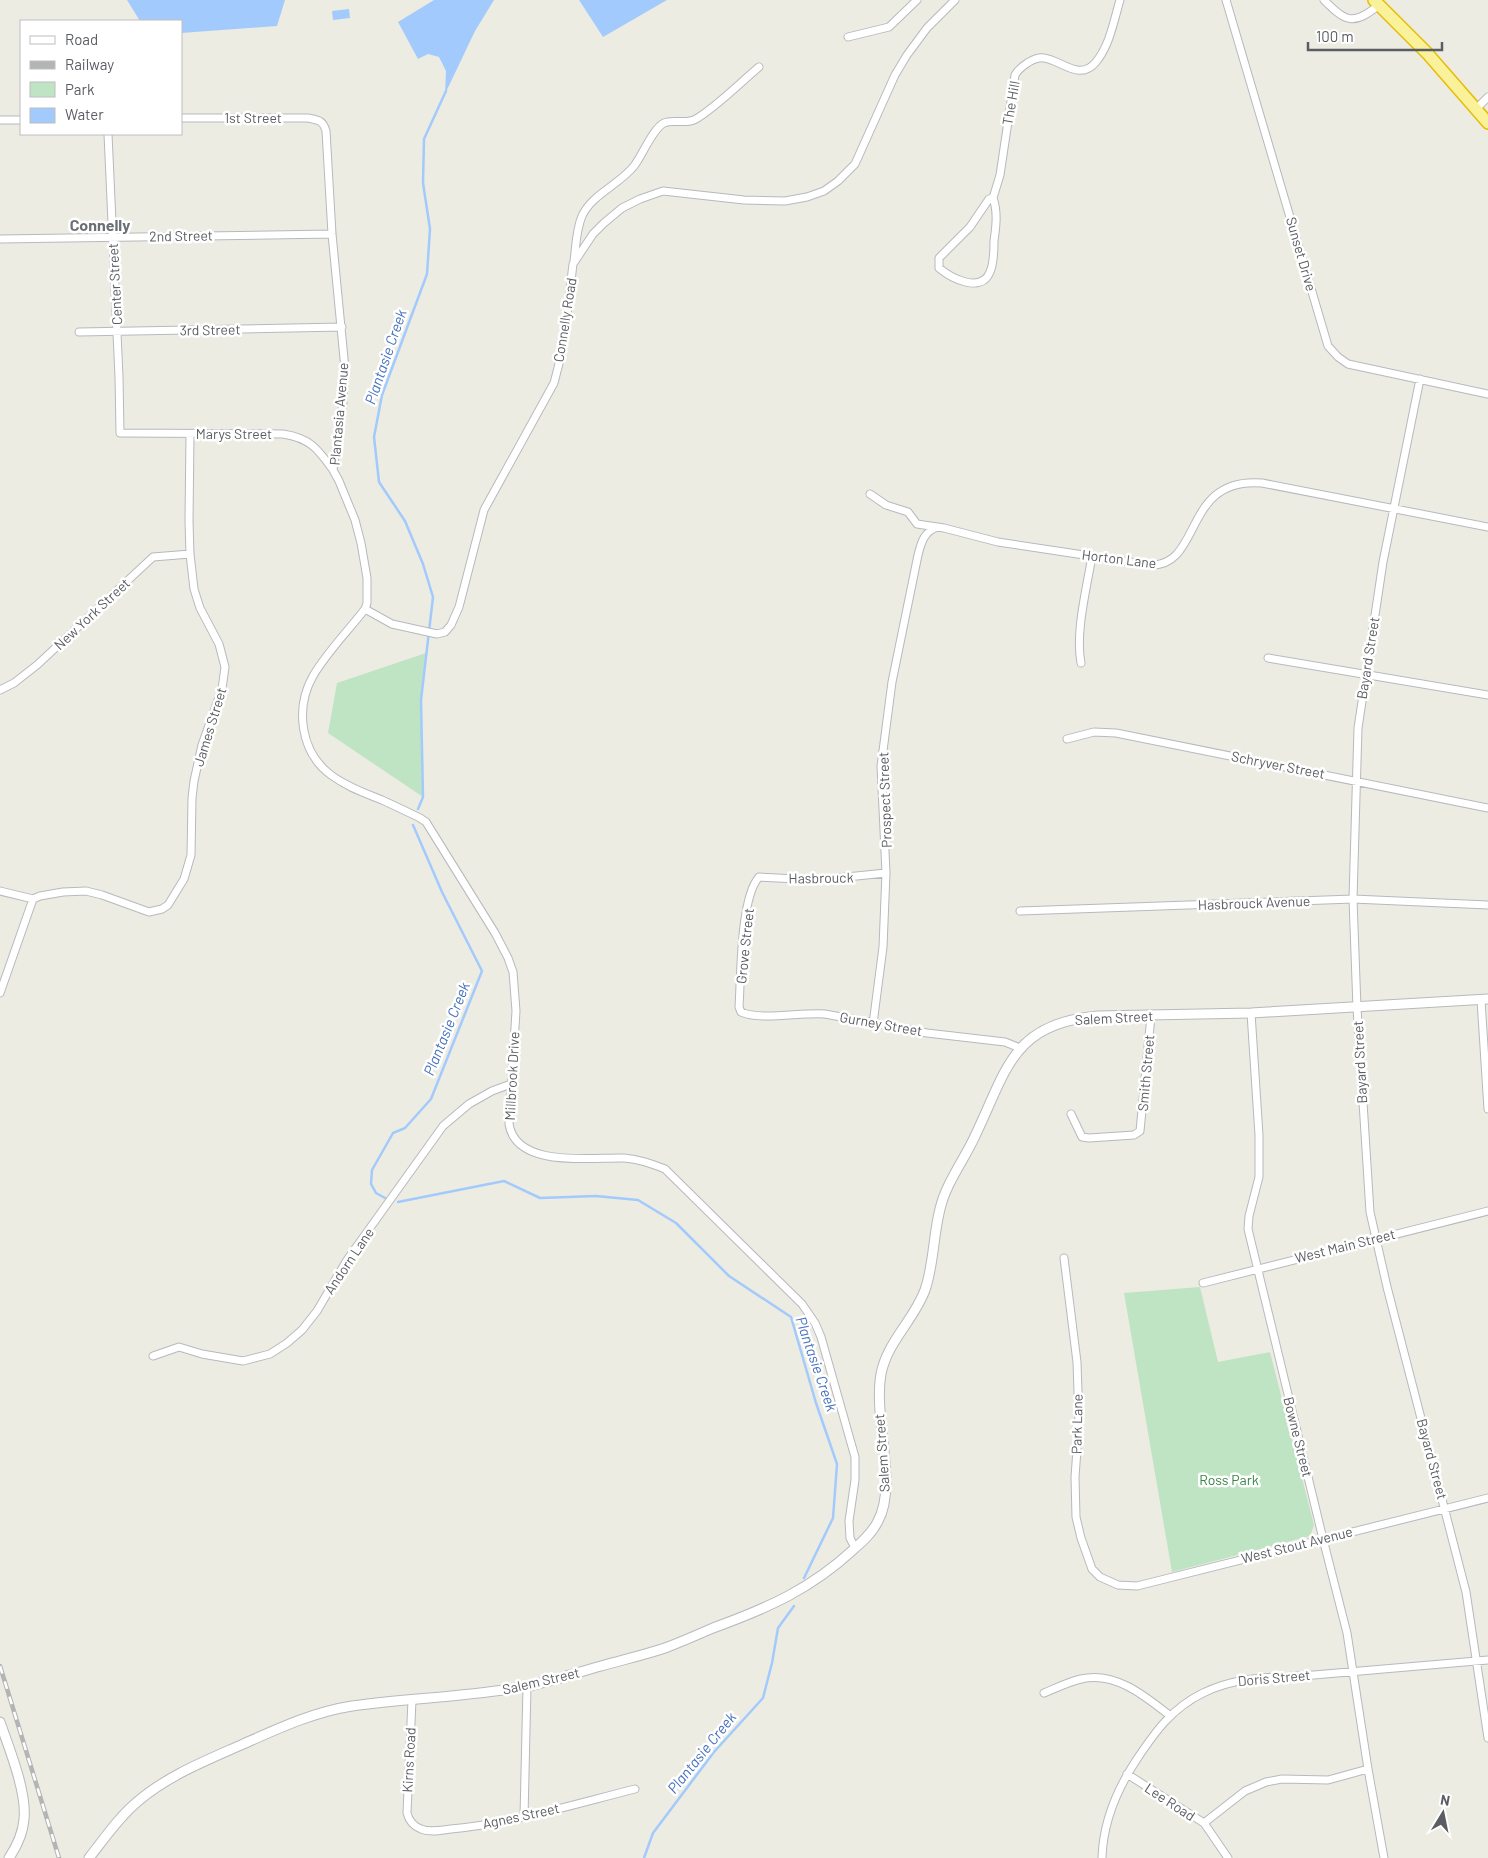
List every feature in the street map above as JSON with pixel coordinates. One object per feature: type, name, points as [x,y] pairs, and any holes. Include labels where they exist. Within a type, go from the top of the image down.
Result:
[{"type":"highway","points":[[1376,3],[1427,53],[1488,123]]},
{"type":"street","points":[[848,37],[889,28],[917,0]]},
{"type":"street","name":"Connelly Road","points":[[365,609],[392,624],[437,634],[445,632],[451,625],[459,607],[484,510],[554,383],[563,348],[574,264],[593,234],[622,208],[663,191],[744,200],[785,201],[807,197],[824,191],[838,181],[855,164],[906,55],[927,28],[954,0]]},
{"type":"street","name":"The Hill","points":[[993,198],[989,200],[970,227],[940,258],[939,268],[949,276],[974,283],[985,280],[990,273],[996,216],[993,198],[1000,175],[1015,75],[1019,68],[1036,58],[1044,58],[1077,71],[1088,68],[1096,62],[1110,36],[1120,0]]},
{"type":"street","name":"Sunset Drive","points":[[1226,0],[1328,346],[1348,364],[1488,394]]},
{"type":"street","points":[[1324,0],[1339,15],[1348,20],[1359,19],[1376,3]]},
{"type":"street","points":[[574,264],[577,233],[582,216],[590,204],[624,178],[634,166],[658,128],[668,122],[683,123],[694,120],[759,67]]},
{"type":"street","points":[[1476,109],[1488,97]]},
{"type":"street","name":"1st Street","points":[[182,118],[308,118],[320,120],[324,123]]},
{"type":"street","points":[[0,120],[20,120]]},
{"type":"street","name":"Plantasia Avenue","points":[[324,123],[345,370],[343,402],[333,470],[355,520],[361,543],[367,578],[367,603],[365,609]]},
{"type":"street","name":"Center Street","points":[[108,135],[118,331],[120,433]]},
{"type":"street","name":"2nd Street","points":[[0,239],[332,234]]},
{"type":"street","name":"3rd Street","points":[[79,332],[342,327]]},
{"type":"street","name":"Bayard Street","points":[[1420,379],[1394,509],[1365,674],[1358,728],[1353,899],[1366,1170],[1370,1212],[1387,1287],[1466,1592],[1488,1738]]},
{"type":"street","name":"Marys Street","points":[[120,433],[283,434],[306,441],[323,456],[333,470]]},
{"type":"street","name":"James Street","points":[[0,892],[33,899],[63,892],[86,891],[149,912],[162,909],[168,905],[184,879],[191,856],[194,781],[202,745],[222,689],[225,667],[219,644],[200,608],[194,589],[190,554],[190,434]]},
{"type":"street","name":"Horton Lane","points":[[870,494],[886,505],[908,512],[917,524],[938,527],[998,542],[1150,565],[1166,564],[1177,554],[1207,503],[1221,490],[1240,483],[1262,483],[1488,527]]},
{"type":"street","name":"Prospect Street","points":[[873,1024],[883,947],[886,873],[881,766],[892,682],[920,547],[923,538],[938,527]]},
{"type":"street","name":"New York Street","points":[[0,690],[14,683],[37,665],[153,557],[190,554]]},
{"type":"street","points":[[1081,663],[1079,637],[1092,556]]},
{"type":"street","name":"Millbrook Drive","points":[[365,609],[313,677],[305,698],[303,713],[304,736],[318,762],[330,775],[352,788],[426,822],[495,933],[513,972],[516,1011],[511,1084],[511,1132],[522,1145],[548,1156],[567,1159],[636,1159],[665,1169],[802,1304],[815,1323],[821,1337],[837,1398],[856,1457],[855,1480],[849,1521],[850,1538],[855,1548]]},
{"type":"street","points":[[1268,658],[1488,695]]},
{"type":"street","name":"Schryver Street","points":[[1067,739],[1094,732],[1116,733],[1488,808]]},
{"type":"street","name":"Hasbrouck","points":[[756,880],[762,876],[796,880],[817,880],[886,873]]},
{"type":"street","name":"Grove Street","points":[[741,1012],[739,1007],[744,924],[751,891],[756,880]]},
{"type":"street","points":[[0,993],[33,899]]},
{"type":"street","name":"Hasbrouck Avenue","points":[[1020,911],[1353,899],[1488,905]]},
{"type":"street","points":[[1484,999],[1488,1109]]},
{"type":"street","name":"Salem Street","points":[[92,1856],[118,1821],[136,1803],[161,1783],[292,1723],[316,1714],[349,1706],[527,1687],[665,1648],[794,1594],[828,1572],[866,1538],[883,1511],[886,1496],[878,1404],[884,1362],[894,1341],[918,1306],[925,1291],[936,1226],[945,1193],[977,1133],[1006,1067],[1020,1048],[1042,1031],[1063,1022],[1098,1016],[1251,1013],[1484,999]]},
{"type":"street","name":"Gurney Street","points":[[741,1012],[756,1016],[825,1014],[928,1033],[1005,1042],[1020,1048]]},
{"type":"street","name":"Bowne Street","points":[[1251,1013],[1259,1135],[1259,1177],[1249,1216],[1248,1230],[1347,1633],[1384,1858]]},
{"type":"street","name":"Smith Street","points":[[1071,1114],[1082,1137],[1134,1136],[1140,1131],[1151,1016]]},
{"type":"street","name":"Andorn Lane","points":[[153,1356],[178,1347],[243,1362],[270,1354],[287,1343],[302,1330],[317,1310],[347,1260],[443,1126],[469,1104],[492,1091],[511,1084]]},
{"type":"street","name":"West Main Street","points":[[1203,1283],[1488,1211]]},
{"type":"street","name":"Park Lane","points":[[1064,1258],[1077,1362],[1079,1422],[1074,1477],[1076,1517],[1092,1569],[1107,1581]]},
{"type":"street","name":"West Stout Avenue","points":[[1107,1581],[1126,1587],[1137,1586],[1488,1498]]},
{"type":"street","name":"Doris Street","points":[[1102,1858],[1104,1832],[1110,1808],[1127,1774],[1169,1715],[1202,1694],[1232,1681],[1249,1678],[1488,1660]]},
{"type":"street","points":[[1044,1693],[1083,1678],[1110,1680],[1137,1690],[1169,1715]]},
{"type":"street","points":[[524,1817],[527,1687]]},
{"type":"street","name":"Kirns Road","points":[[409,1819],[407,1801],[412,1700]]},
{"type":"street","points":[[0,1722],[24,1804],[24,1818],[20,1839],[9,1858]]},
{"type":"street","points":[[1204,1823],[1255,1785],[1282,1780],[1328,1780],[1368,1769]]},
{"type":"street","name":"Lee Road","points":[[1127,1774],[1204,1823],[1228,1858]]},
{"type":"street","name":"Agnes Street","points":[[409,1819],[411,1823],[420,1829],[429,1831],[462,1828],[524,1817],[635,1789]]},
{"type":"green space","points":[[426,653],[421,700],[423,797],[328,733],[337,683]]},
{"type":"green space","name":"Ross Park","points":[[1200,1287],[1218,1362],[1270,1352],[1314,1525],[1310,1536],[1172,1572],[1124,1293]]},
{"type":"water","points":[[127,0],[285,0],[277,26],[182,33],[182,20],[139,20]]},
{"type":"water","points":[[434,0],[494,0],[475,31],[445,94],[446,71],[439,57],[428,54],[418,59],[398,22]]},
{"type":"water","points":[[579,0],[667,0],[603,37]]},
{"type":"water","points":[[349,9],[350,18],[333,20],[332,11]]},
{"type":"waterway","name":"Plantasie Creek","points":[[418,809],[423,797],[421,700],[433,597],[423,564],[405,521],[379,482],[374,437],[382,395],[427,274],[430,229],[423,183],[424,139],[446,91]]},
{"type":"waterway","name":"Plantasie Creek","points":[[385,1198],[376,1193],[371,1184],[372,1170],[393,1133],[405,1128],[431,1099],[482,971],[442,892],[413,825]]},
{"type":"waterway","name":"Plantasie Creek","points":[[398,1202],[504,1181],[540,1198],[596,1196],[638,1200],[676,1223],[729,1276],[791,1317],[816,1403],[837,1464],[833,1518],[804,1578]]},
{"type":"waterway","name":"Plantasie Creek","points":[[644,1858],[653,1833],[714,1752],[763,1698],[778,1628],[794,1606]]},
{"type":"railway","points":[[0,1666],[59,1858]]},
{"type":"district","name":"Connelly","points":[[100,225]]}]
